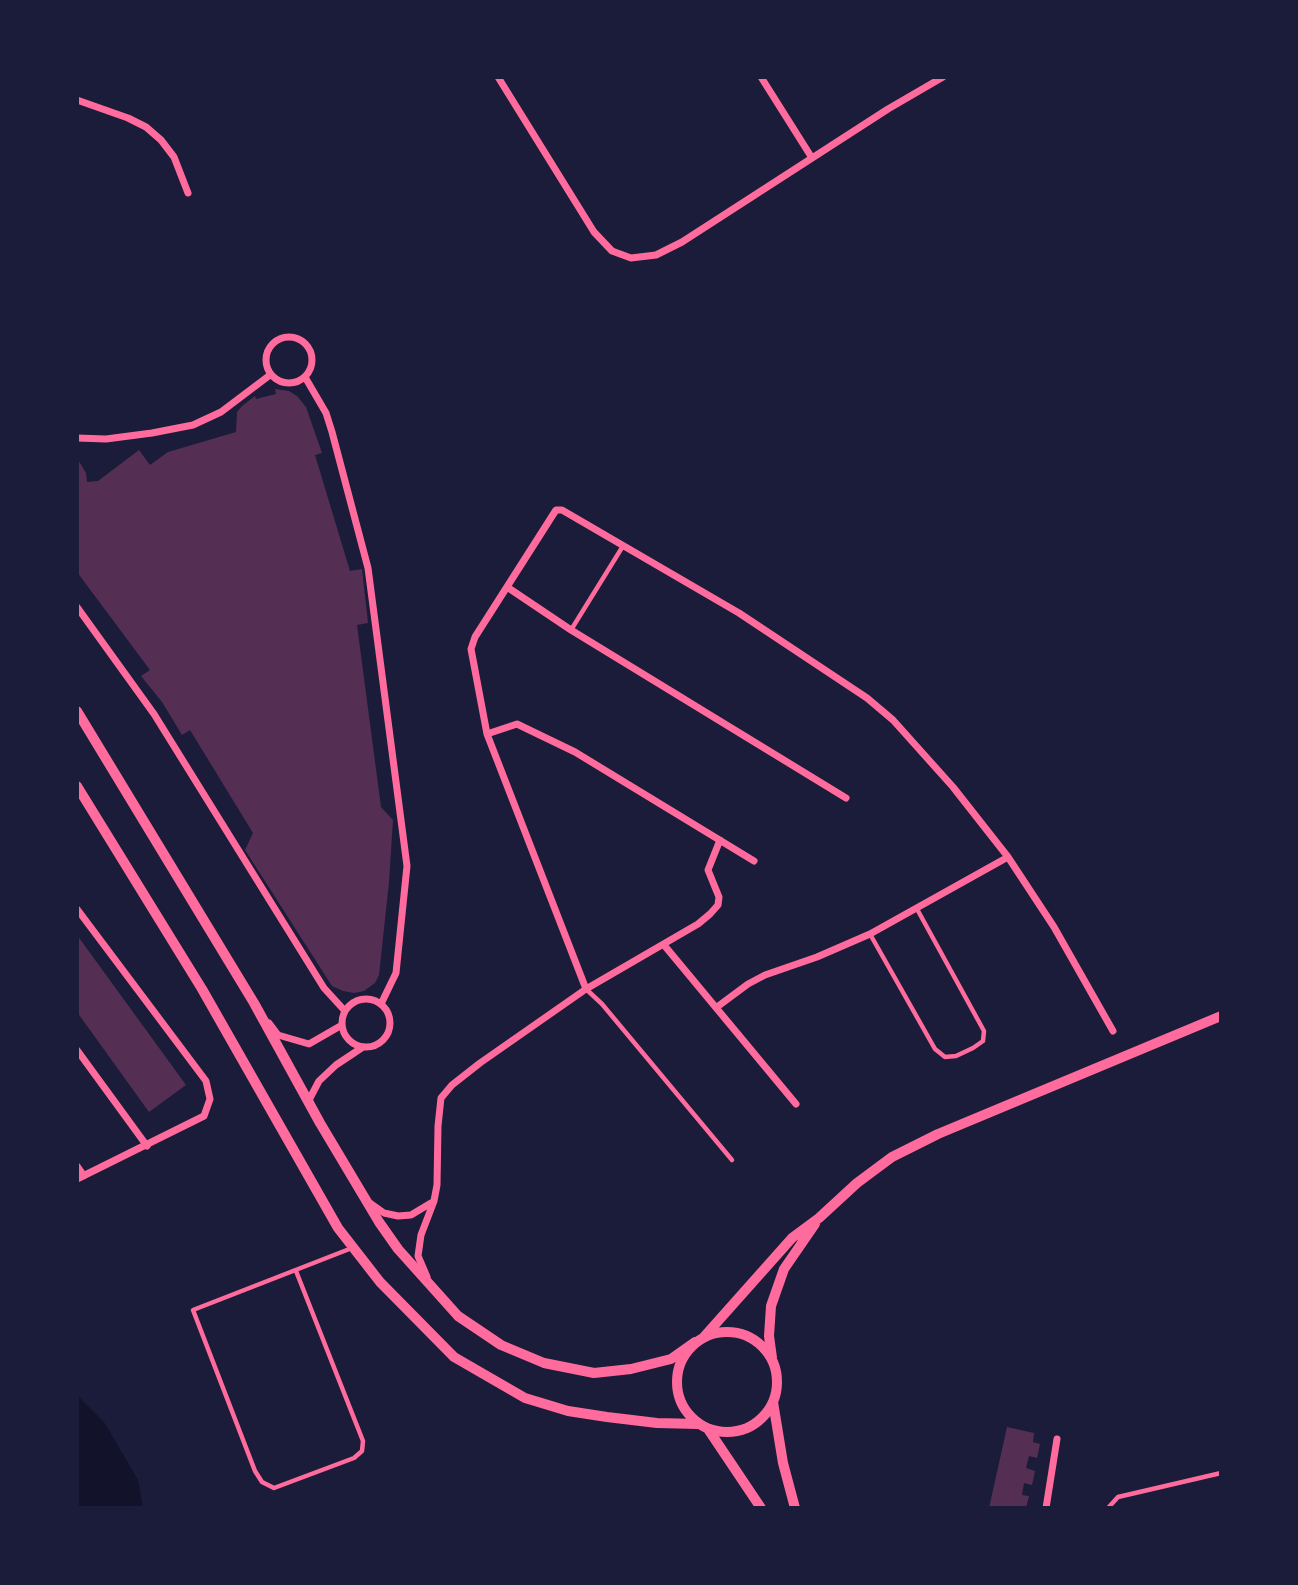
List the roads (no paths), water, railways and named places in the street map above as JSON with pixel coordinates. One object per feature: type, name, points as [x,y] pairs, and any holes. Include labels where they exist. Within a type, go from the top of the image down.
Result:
[{"type":"street","points":[[498,77],[594,232],[612,251],[631,258],[656,255],[682,242],[888,109],[943,77]]},
{"type":"street","points":[[761,77],[812,159]]},
{"type":"street","points":[[77,100],[146,127],[174,156],[188,193]]},
{"type":"street","points":[[295,337],[310,349],[311,368],[305,377],[288,383],[278,381],[270,375],[265,356],[276,340],[295,337]]},
{"type":"street","points":[[77,438],[106,439],[193,425],[221,412],[270,375]]},
{"type":"street","points":[[305,377],[321,404],[332,432],[368,568],[408,866],[396,973],[381,1004]]},
{"type":"street","points":[[586,989],[487,734],[471,649],[475,637],[556,510],[562,510],[739,613],[867,698],[893,720],[953,787],[1008,857],[1054,927],[1113,1031]]},
{"type":"street","points":[[507,587],[571,630],[846,798]]},
{"type":"street","points":[[77,607],[154,714],[324,988],[345,1012]]},
{"type":"street","points":[[77,711],[254,1003],[320,1124],[388,1236],[458,1316],[501,1345],[544,1363],[594,1373],[631,1369],[671,1359],[699,1340],[718,1332],[735,1332],[751,1338],[764,1349],[773,1363]]},
{"type":"street","points":[[487,734],[517,724],[575,752],[754,861]]},
{"type":"street","points":[[77,786],[202,989],[352,1248],[380,1282],[454,1357],[525,1398],[568,1411],[607,1417],[657,1423],[698,1424]]},
{"type":"street","points":[[433,1290],[418,1256],[421,1235],[437,1185],[441,1098],[452,1085],[480,1063],[586,989],[698,924],[718,905],[719,897],[708,870],[720,840]]},
{"type":"street","points":[[717,1007],[765,975],[817,957],[870,934],[1008,857]]},
{"type":"street","points":[[77,909],[210,1091],[204,1116],[81,1178],[77,1166]]},
{"type":"street","points":[[664,944],[796,1104]]},
{"type":"street","points":[[320,1124],[309,1100],[319,1081],[336,1065],[363,1047],[378,1044],[388,1032],[390,1017],[381,1004],[373,1000],[357,1001],[345,1012],[342,1025],[349,1040],[363,1047]]},
{"type":"street","points":[[254,1003],[278,1035],[295,1041],[309,1044],[342,1025]]},
{"type":"street","points":[[773,1402],[765,1415],[746,1428],[724,1433],[698,1424],[687,1413],[679,1399],[676,1384],[678,1368],[684,1354],[792,1238],[892,1157],[938,1134],[1221,1016]]},
{"type":"street","points":[[77,1050],[147,1146]]},
{"type":"street","points":[[363,1195],[378,1209],[398,1216],[424,1210],[434,1201]]},
{"type":"street","points":[[795,1508],[783,1463],[773,1402],[777,1376],[769,1336],[771,1306],[784,1269],[820,1218]]},
{"type":"street","points":[[708,1429],[761,1508]]},
{"type":"street","points":[[1046,1508],[1057,1439]]},
{"type":"lane","points":[[571,630],[623,546]]},
{"type":"lane","points":[[870,934],[935,1049],[946,1057],[956,1056],[974,1048],[983,1041],[984,1031],[916,908]]},
{"type":"lane","points":[[586,989],[602,1004],[732,1160]]},
{"type":"lane","points":[[296,1271],[363,1441],[362,1451],[354,1458],[274,1488],[262,1482],[255,1471],[193,1310],[352,1248]]},
{"type":"lane","points":[[1108,1508],[1118,1497],[1221,1473]]}]
